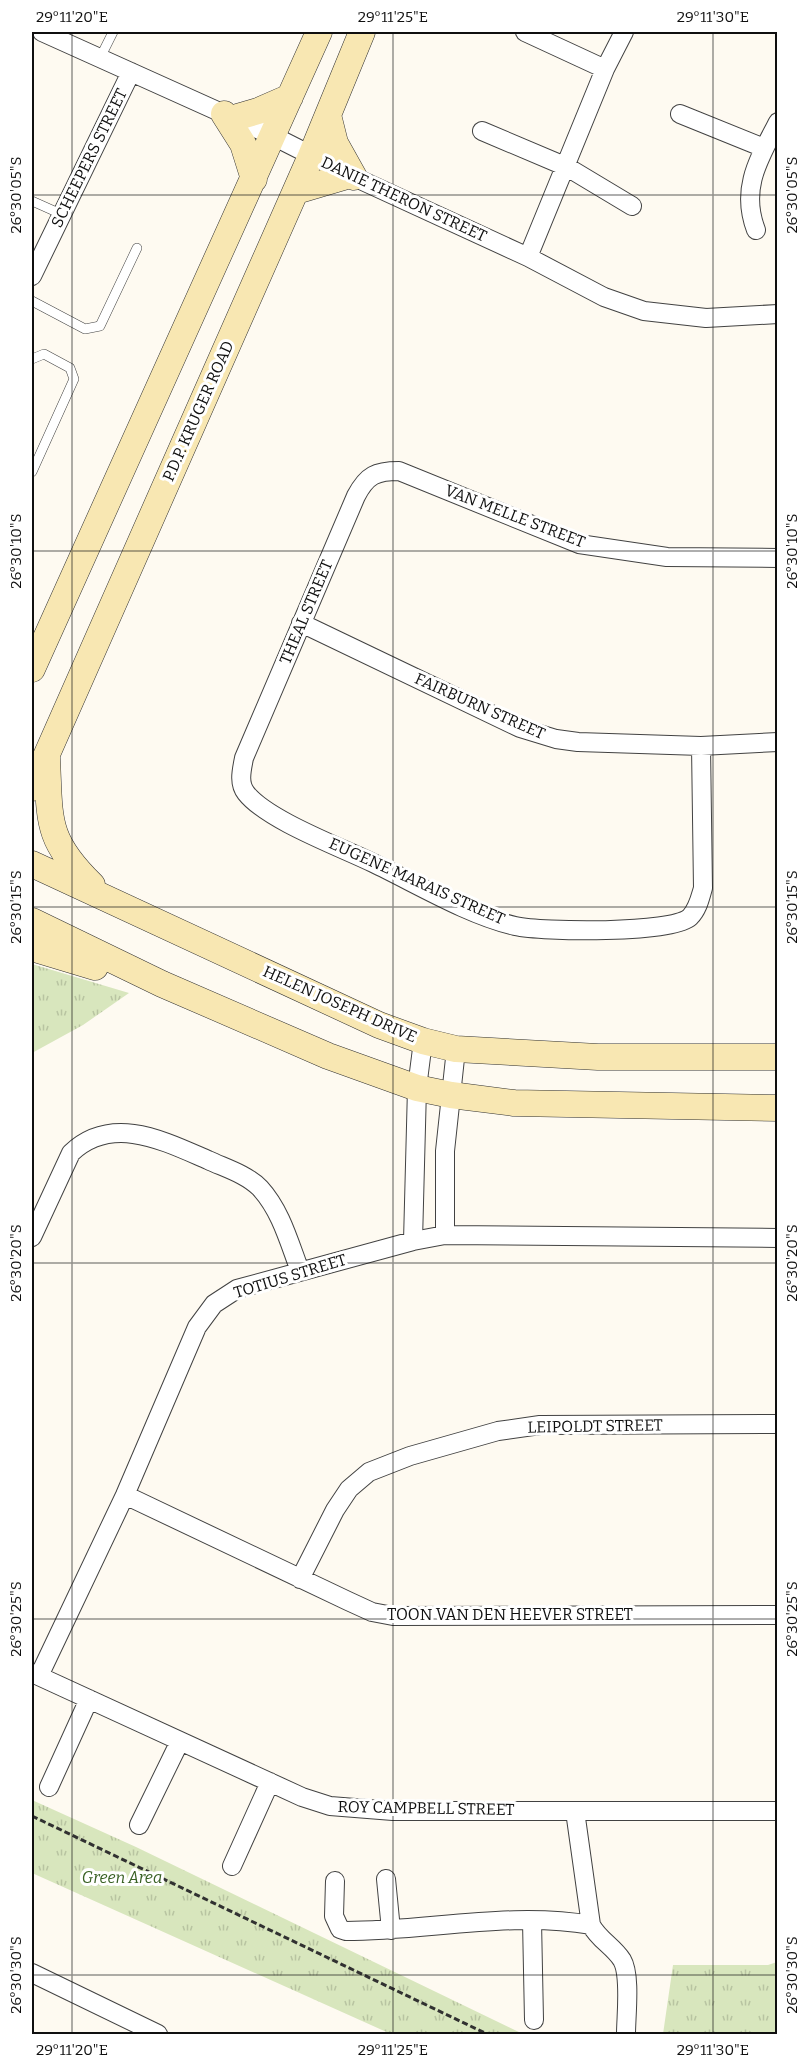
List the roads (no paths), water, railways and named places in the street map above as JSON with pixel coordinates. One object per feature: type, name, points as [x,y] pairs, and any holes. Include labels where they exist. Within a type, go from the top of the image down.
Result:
[{"type":"street","name":"DANIE THERON STREET","points":[[42,32],[273,135],[352,176],[528,257],[604,297],[644,310],[706,318],[777,314]]},
{"type":"street","points":[[32,669],[319,32]]},
{"type":"street","name":"P.D.P. KRUGER ROAD","points":[[32,788],[296,191],[362,32]]},
{"type":"street","points":[[525,32],[605,69]]},
{"type":"street","points":[[528,257],[567,167],[605,69],[624,32]]},
{"type":"street","name":"SCHEEPERS STREET","points":[[32,276],[131,72]]},
{"type":"street","points":[[254,178],[243,144],[229,116],[258,111],[290,97]]},
{"type":"street","points":[[680,114],[764,148]]},
{"type":"street","points":[[296,191],[352,176],[335,143],[328,115]]},
{"type":"street","points":[[756,230],[749,212],[749,188],[764,148],[777,122]]},
{"type":"street","points":[[482,131],[567,167],[632,206]]},
{"type":"street","name":"THEAL STREET","points":[[241,780],[244,758],[364,480],[382,471],[399,471]]},
{"type":"street","name":"VAN MELLE STREET","points":[[399,471],[579,544],[667,557],[777,558]]},
{"type":"street","name":"FAIRBURN STREET","points":[[301,623],[520,728],[556,739],[700,746],[777,742]]},
{"type":"street","name":"EUGENE MARAIS STREET","points":[[241,780],[245,792],[276,817],[465,907],[514,926],[553,930],[667,927],[689,918],[697,906],[703,888],[700,746]]},
{"type":"street","points":[[47,755],[52,827],[56,841],[64,856],[102,895]]},
{"type":"street","name":"HELEN JOSEPH DRIVE","points":[[32,864],[379,1025],[423,1041],[456,1049],[598,1057],[777,1057]]},
{"type":"street","points":[[32,921],[162,984],[328,1056],[417,1088],[514,1103],[777,1108]]},
{"type":"street","points":[[32,948],[148,985],[162,984]]},
{"type":"street","points":[[412,1241],[417,1088],[423,1041]]},
{"type":"street","points":[[445,1235],[445,1151],[456,1049]]},
{"type":"street","points":[[32,1237],[71,1153],[81,1144],[105,1134],[125,1132],[153,1136],[239,1173],[258,1186],[273,1204],[300,1271]]},
{"type":"street","name":"TOTIUS STREET","points":[[35,1675],[125,1495],[197,1327],[214,1304],[237,1289],[412,1241],[445,1235],[777,1238]]},
{"type":"street","name":"LEIPOLDT STREET","points":[[300,1579],[334,1510],[349,1489],[369,1472],[410,1456],[498,1431],[540,1425],[777,1424]]},
{"type":"street","name":"TOON VAN DEN HEEVER STREET","points":[[125,1495],[372,1612],[393,1616],[777,1615]]},
{"type":"street","name":"ROY CAMPBELL STREET","points":[[35,1675],[319,1803],[361,1809],[777,1810]]},
{"type":"street","points":[[49,1787],[89,1699]]},
{"type":"street","points":[[139,1825],[180,1741]]},
{"type":"street","points":[[232,1866],[270,1782]]},
{"type":"street","points":[[575,1810],[591,1925],[597,1937],[624,1962],[626,2034]]},
{"type":"street","points":[[386,1879],[391,1930]]},
{"type":"street","points":[[335,1881],[334,1916],[340,1929],[391,1930],[563,1920],[591,1925]]},
{"type":"street","points":[[531,1921],[534,2020]]},
{"type":"street","points":[[32,1973],[133,2030],[158,2034]]},
{"type":"lane","points":[[100,58],[113,32]]},
{"type":"lane","points":[[32,201],[61,214]]},
{"type":"lane","points":[[32,301],[85,328],[100,326],[137,248]]},
{"type":"lane","points":[[32,358],[44,354],[70,368],[74,379],[32,472]]},
{"type":"park label","name":"Green Area","points":[[122,1877]]}]
